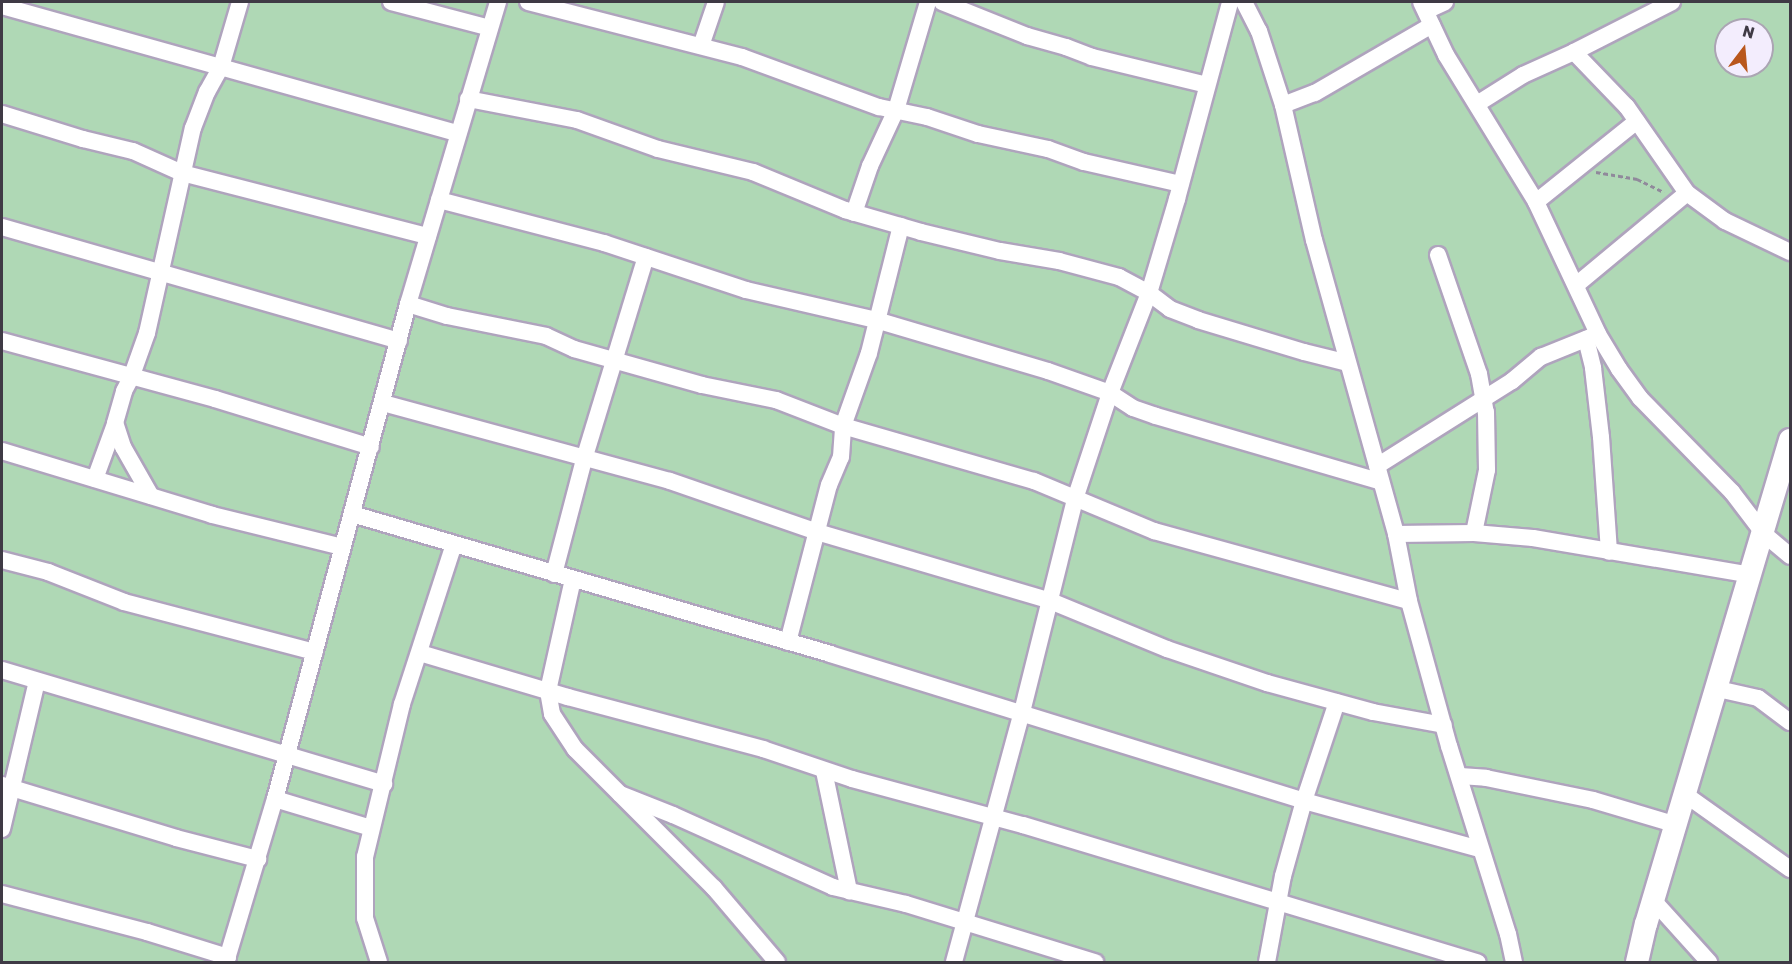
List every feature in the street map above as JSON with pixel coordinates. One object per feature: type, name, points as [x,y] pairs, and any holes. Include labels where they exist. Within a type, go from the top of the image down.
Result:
[{"type":"street","points":[[95,479],[124,391],[147,333],[193,128],[207,92],[221,67],[240,2]]},
{"type":"street","points":[[391,2],[490,28]]},
{"type":"street","points":[[2,894],[147,932],[227,960],[275,799],[408,304],[457,133],[498,2]]},
{"type":"street","points":[[528,2],[742,57],[879,106],[978,134],[1048,149],[1084,162],[1181,184]]},
{"type":"street","points":[[701,46],[716,2]]},
{"type":"street","points":[[854,213],[875,156],[896,110],[928,2]]},
{"type":"street","points":[[942,2],[1027,36],[1066,46],[1092,57],[1208,85]]},
{"type":"street","points":[[954,963],[1022,712],[1048,600],[1075,499],[1110,393],[1149,293],[1230,2]]},
{"type":"street","points":[[1244,2],[1259,30],[1283,105],[1314,240],[1396,534],[1409,602],[1480,849],[1508,934],[1514,963]]},
{"type":"street","points":[[1283,105],[1315,93],[1426,12],[1445,2]]},
{"type":"street","points":[[1477,104],[1523,75],[1672,2]]},
{"type":"street","points":[[2,6],[457,133]]},
{"type":"street","points":[[1426,12],[1446,55],[1536,202],[1576,285],[1592,337],[1609,552]]},
{"type":"street","points":[[1574,52],[1627,107],[1682,197],[1725,221],[1791,252]]},
{"type":"street","points":[[468,99],[577,120],[658,149],[753,172],[854,213],[1000,251],[1119,277],[1149,293],[1170,309],[1198,320],[1348,363]]},
{"type":"street","points":[[2,114],[83,139],[133,151],[182,173],[428,236]]},
{"type":"street","points":[[1536,202],[1637,121]]},
{"type":"street","points":[[1576,285],[1682,197]]},
{"type":"street","points":[[439,200],[604,243],[746,290],[876,320],[1048,371],[1110,393],[1133,408],[1156,416],[1379,474]]},
{"type":"street","points":[[788,642],[829,485],[841,457],[843,426],[869,353],[901,226]]},
{"type":"street","points":[[2,227],[399,341]]},
{"type":"street","points":[[1438,255],[1479,374],[1484,398],[1487,470],[1474,533]]},
{"type":"street","points":[[554,574],[585,456],[646,257]]},
{"type":"street","points":[[408,304],[447,316],[546,336],[574,350],[702,385],[776,400],[843,426],[1034,481],[1154,531],[1409,602]]},
{"type":"street","points":[[1379,474],[1484,398],[1512,381],[1541,357],[1592,337]]},
{"type":"street","points":[[1592,337],[1640,398],[1732,492],[1764,534],[1791,555]]},
{"type":"street","points":[[2,341],[131,378],[215,399],[371,447]]},
{"type":"street","points":[[383,403],[585,456],[670,481],[817,532],[1048,600],[1167,649],[1267,682],[1373,712],[1444,725]]},
{"type":"street","points":[[115,423],[123,447],[151,496]]},
{"type":"street","points":[[1637,963],[1653,900],[1791,440]]},
{"type":"street","points":[[2,451],[151,496],[342,547]]},
{"type":"street","points":[[352,514],[1022,712],[1304,801],[1480,849]]},
{"type":"street","points":[[1396,534],[1474,533],[1533,538],[1751,575]]},
{"type":"street","points":[[379,963],[365,918],[365,857],[402,704],[454,544]]},
{"type":"street","points":[[2,560],[48,572],[124,602],[315,652]]},
{"type":"street","points":[[573,579],[548,691],[552,714],[575,749],[714,888],[777,963]]},
{"type":"street","points":[[420,653],[548,691],[763,749],[824,771],[993,818],[1478,963]]},
{"type":"street","points":[[2,670],[384,784]]},
{"type":"street","points":[[2,829],[6,786],[37,681]]},
{"type":"street","points":[[1718,689],[1758,698],[1791,722]]},
{"type":"street","points":[[1267,963],[1278,902],[1304,801],[1337,702]]},
{"type":"street","points":[[824,771],[849,891]]},
{"type":"street","points":[[1460,776],[1485,778],[1584,798],[1677,825]]},
{"type":"street","points":[[6,786],[176,838],[258,859]]},
{"type":"street","points":[[620,794],[673,815],[816,880],[1095,963]]},
{"type":"street","points":[[1686,795],[1791,869]]},
{"type":"street","points":[[275,799],[371,828]]},
{"type":"street","points":[[1653,900],[1709,963]]},
{"type":"path","points":[[1580,168],[1638,179],[1682,197]]},
{"type":"green space","points":[[2,2],[1790,2],[1790,962],[2,962]]}]
